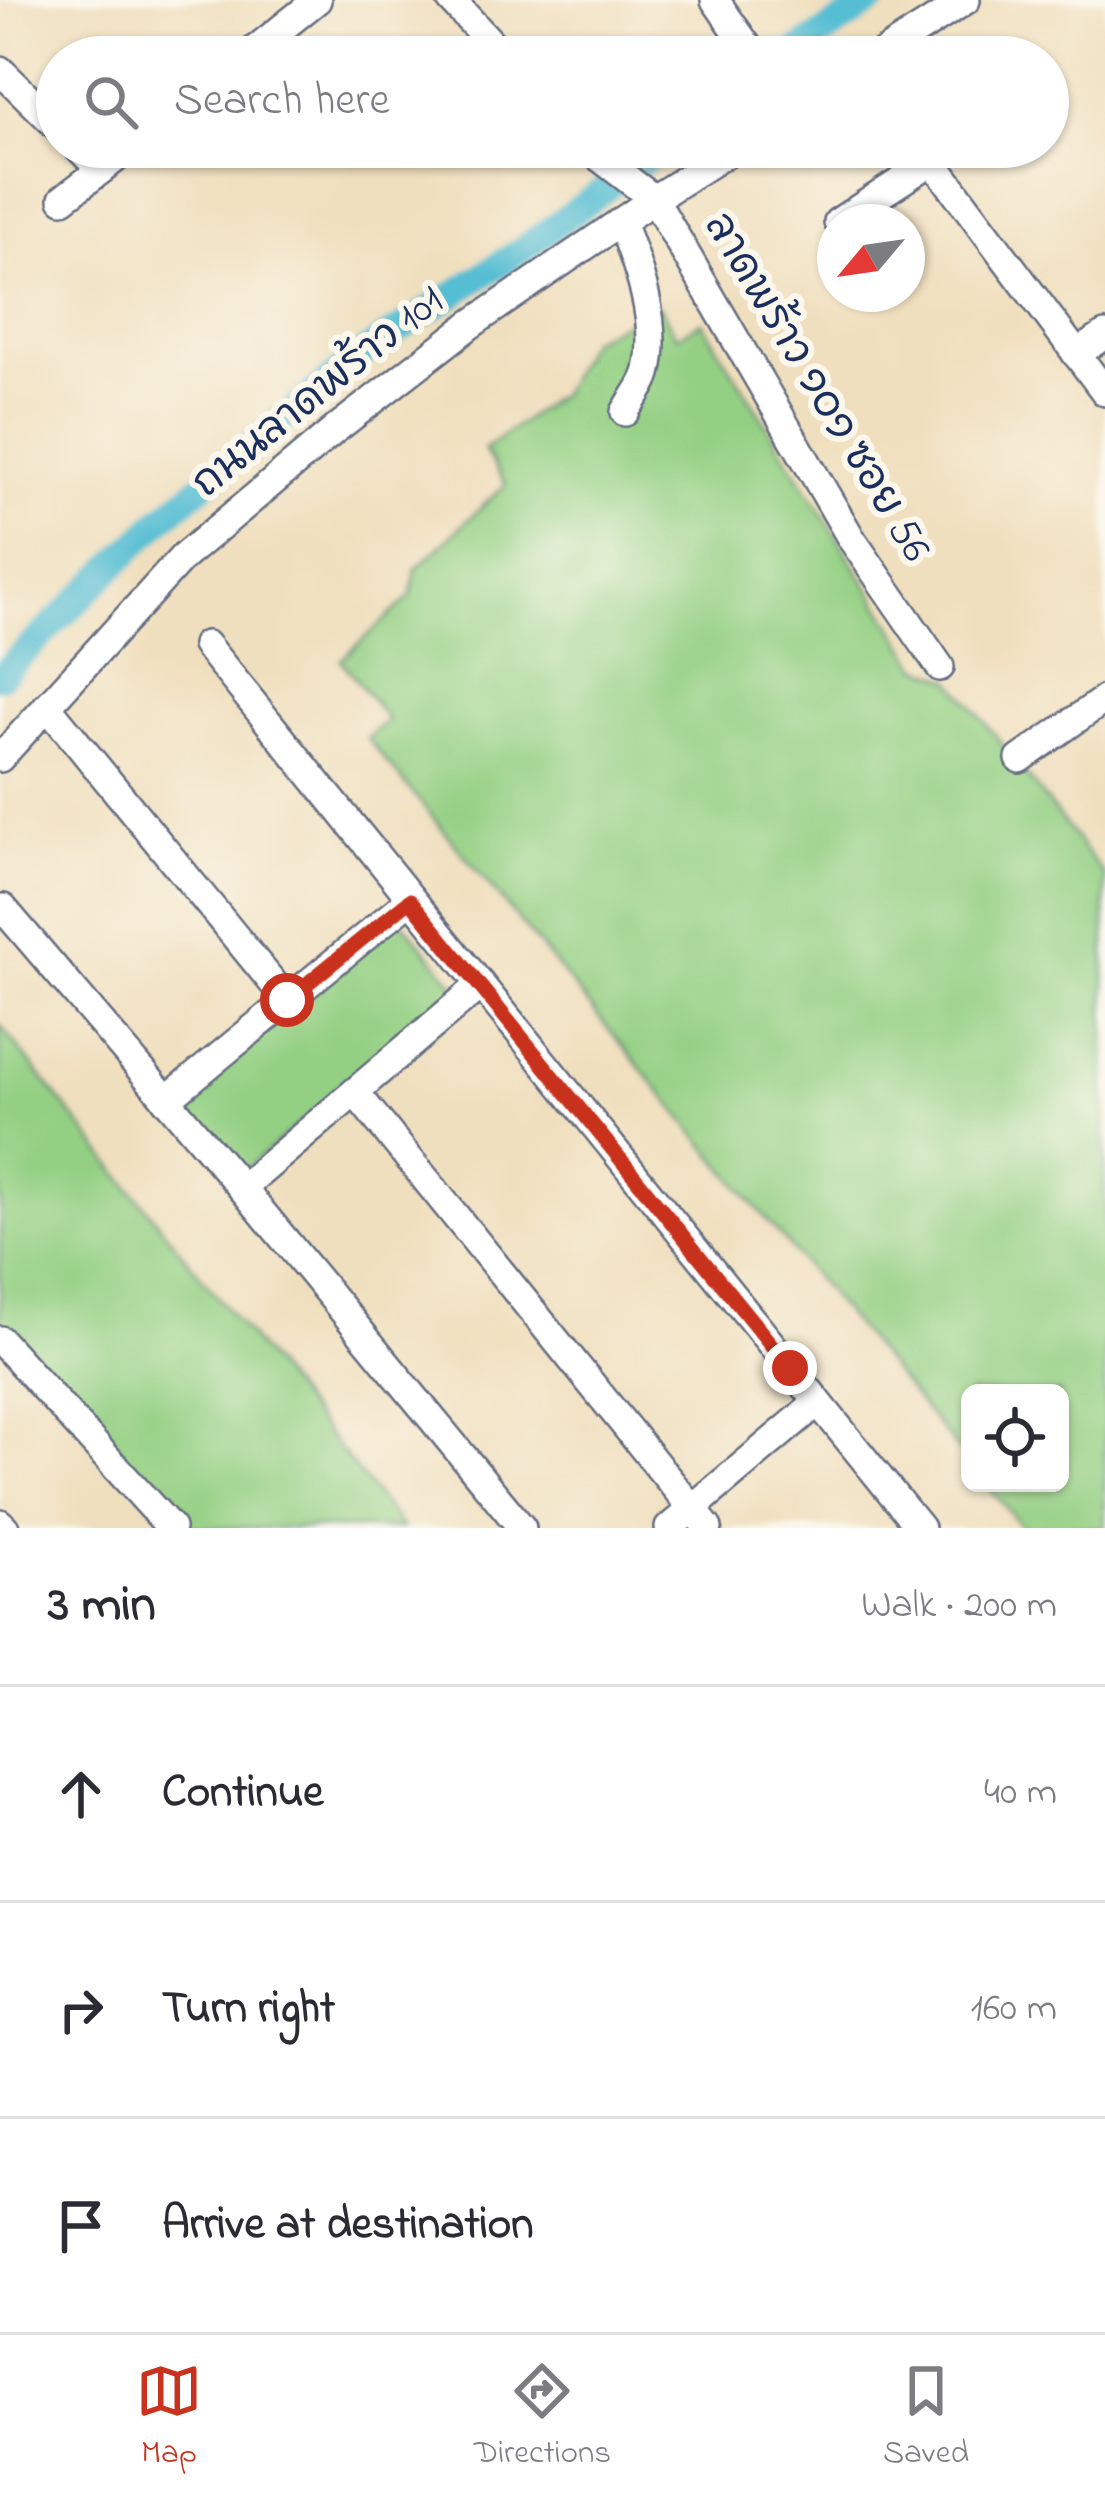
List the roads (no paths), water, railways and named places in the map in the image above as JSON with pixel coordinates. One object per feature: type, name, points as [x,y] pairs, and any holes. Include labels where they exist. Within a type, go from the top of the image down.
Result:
[{"type":"street","points":[[272,36],[317,0]]},
{"type":"street","points":[[451,0],[484,36]]},
{"type":"street","points":[[715,0],[740,36]]},
{"type":"street","points":[[910,36],[966,0]]},
{"type":"street","points":[[0,70],[36,105]]},
{"type":"street","points":[[63,199],[104,168]]},
{"type":"street","name":"ลาดพร้าว ๑๐๑ ซอย 56","points":[[619,168],[646,192],[851,538],[940,668]]},
{"type":"street","name":"ถนนลาดพร้าว 101","points":[[0,758],[182,558],[470,325],[621,222],[646,192],[694,168]]},
{"type":"street","points":[[861,204],[909,168]]},
{"type":"street","points":[[937,168],[1105,392]]},
{"type":"street","points":[[621,222],[635,259],[651,342],[648,375],[625,412]]},
{"type":"street","points":[[1076,354],[1105,335]]},
{"type":"street","points":[[206,645],[920,1528]]},
{"type":"street","points":[[1020,759],[1105,699]]},
{"type":"street","points":[[47,706],[287,1000]]},
{"type":"street","points":[[166,1100],[410,900]]},
{"type":"street","points":[[3,908],[522,1528]]},
{"type":"street","points":[[242,1188],[479,986]]},
{"type":"street","points":[[355,1091],[700,1518]]},
{"type":"street","points":[[0,1340],[171,1528]]},
{"type":"street","points":[[669,1528],[700,1518],[818,1402]]},
{"type":"waterway","points":[[820,36],[875,0]]},
{"type":"waterway","points":[[0,676],[164,517],[365,352],[523,249],[634,168]]}]
